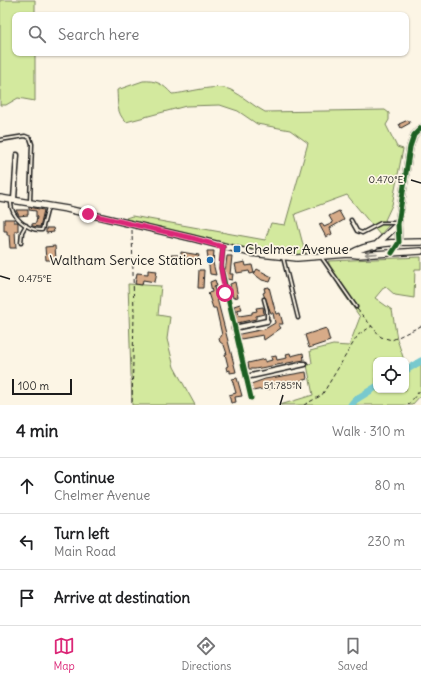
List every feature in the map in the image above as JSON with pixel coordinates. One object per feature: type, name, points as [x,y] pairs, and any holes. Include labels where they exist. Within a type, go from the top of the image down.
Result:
[{"type":"main road","points":[[392,253],[399,242],[398,224],[410,147],[414,135],[421,128]]},
{"type":"main road","points":[[0,198],[30,202],[192,238],[223,247],[283,258],[421,251]]},
{"type":"main road","points":[[374,246],[398,224]]},
{"type":"main road","points":[[399,242],[412,251]]},
{"type":"main road","points":[[349,254],[358,249],[399,242],[420,243]]},
{"type":"street","points":[[12,199],[17,155]]},
{"type":"street","points":[[223,247],[221,268],[251,398]]},
{"type":"street","points":[[234,328],[266,321]]},
{"type":"street","points":[[246,377],[305,364]]},
{"type":"lane","points":[[0,140],[25,136],[30,138],[32,144],[30,202]]},
{"type":"lane","points":[[12,199],[10,208],[13,213],[26,225],[37,230],[42,230],[48,206]]},
{"type":"lane","points":[[351,220],[357,231],[362,233],[380,224],[392,222],[398,224]]},
{"type":"lane","points":[[21,243],[22,232],[26,225]]},
{"type":"lane","points":[[321,257],[356,307]]},
{"type":"lane","points":[[283,258],[298,318]]},
{"type":"lane","points":[[264,299],[266,321]]},
{"type":"path","points":[[132,225],[134,315],[132,405]]},
{"type":"path","points":[[356,307],[381,337],[392,340],[421,326]]},
{"type":"path","points":[[304,405],[322,395],[358,335],[372,326]]},
{"type":"path","points":[[408,405],[421,389]]},
{"type":"green space","points":[[0,0],[35,0],[35,12],[12,12],[12,56],[35,56],[35,101],[18,98],[6,105],[0,105]]},
{"type":"green space","points":[[143,81],[159,83],[172,94],[210,88],[225,88],[235,92],[265,112],[385,110],[389,113],[389,120],[386,125],[397,147],[403,149],[392,205],[385,220],[390,224],[380,235],[347,195],[295,214],[306,256],[262,254],[128,221],[126,218],[132,216],[265,240],[271,223],[285,225],[308,143],[290,130],[257,124],[238,111],[220,105],[186,106],[126,122],[119,111],[117,90]]},
{"type":"green space","points":[[421,257],[421,269],[415,269],[414,298],[395,295],[385,286],[375,298],[392,310],[397,339],[403,357],[373,357],[373,393],[409,393],[409,368],[421,361],[421,395],[412,405],[280,405],[313,395],[307,365],[312,363],[310,351],[333,345],[349,346],[360,317],[339,287],[328,261]]},
{"type":"green space","points":[[128,284],[161,286],[158,315],[170,317],[167,339],[174,367],[195,405],[132,405]]},
{"type":"building","points":[[408,120],[410,123],[401,128],[399,124]]},
{"type":"building","points":[[29,207],[44,210],[40,227],[32,226],[32,224],[36,223],[37,217],[36,211],[29,210]]},
{"type":"building","points":[[16,210],[28,210],[28,215],[19,216]]},
{"type":"building","points":[[339,211],[344,220],[330,228],[332,234],[326,237],[319,224],[322,223],[324,227],[333,223],[329,216]]},
{"type":"building","points":[[4,219],[14,219],[14,222],[18,222],[18,231],[15,231],[16,248],[10,248],[9,235],[7,235],[7,231],[4,231]]},
{"type":"building","points":[[46,228],[53,228],[54,232],[46,233]]},
{"type":"building","points":[[55,246],[56,260],[46,260],[45,247]]},
{"type":"building","points":[[207,251],[214,251],[213,263],[216,275],[210,274]]},
{"type":"building","points":[[181,252],[199,255],[198,259],[196,259],[196,262],[192,262],[192,259],[181,257]]},
{"type":"building","points":[[171,255],[178,255],[178,261],[171,260]]},
{"type":"building","points":[[227,256],[232,256],[230,274],[233,274],[232,280],[227,279],[225,272]]},
{"type":"building","points":[[245,262],[246,266],[252,265],[254,273],[250,274],[249,271],[237,273],[235,264]]},
{"type":"building","points":[[257,269],[272,277],[270,282],[262,280],[254,274]]},
{"type":"building","points":[[148,270],[157,271],[155,282],[143,280],[142,285],[135,284],[137,273],[148,274]]},
{"type":"building","points":[[199,270],[204,270],[203,288],[198,288]]},
{"type":"building","points":[[215,280],[217,286],[214,287],[236,372],[230,373],[230,370],[227,371],[226,367],[228,366],[225,354],[227,354],[224,345],[219,339],[222,335],[216,308],[213,308],[208,293],[212,292],[210,282]]},
{"type":"building","points":[[235,282],[238,297],[233,298],[230,284]]},
{"type":"building","points":[[269,287],[276,314],[280,313],[283,324],[278,324],[281,328],[264,340],[263,335],[241,339],[240,334],[265,329],[275,323],[273,313],[271,313],[263,293],[265,292],[264,288]]},
{"type":"building","points":[[240,304],[242,309],[235,310],[234,306]]},
{"type":"building","points":[[263,307],[264,314],[256,316],[256,319],[237,323],[235,311],[238,311],[239,316],[252,314],[252,312],[257,311],[256,308]]},
{"type":"building","points":[[326,328],[330,341],[309,348],[305,335]]},
{"type":"building","points":[[290,353],[291,356],[303,353],[304,360],[249,369],[248,363],[265,359],[265,362],[272,360],[271,357],[276,356],[277,360],[287,358],[286,354]]},
{"type":"building","points":[[306,372],[307,379],[300,381],[301,385],[288,387],[288,383],[270,384],[271,389],[267,388],[253,391],[251,384],[265,379]]},
{"type":"building","points":[[237,378],[242,396],[235,397],[236,402],[231,403],[229,395],[236,393],[232,379]]},
{"type":"waterway","points":[[409,368],[421,361]]},
{"type":"waterway","points":[[351,405],[355,400],[373,389]]},
{"type":"cycle path","points":[[392,253],[399,242],[398,224],[410,147],[414,135],[421,128]]},
{"type":"cycle path","points":[[223,247],[221,268],[251,398]]},
{"type":"place","name":"Chelmer Avenue","points":[[237,249]]},
{"type":"place","name":"Waltham Service Station","points":[[210,260]]},
{"type":"route","points":[[88,214],[192,238],[223,247],[221,268],[225,293]]}]
